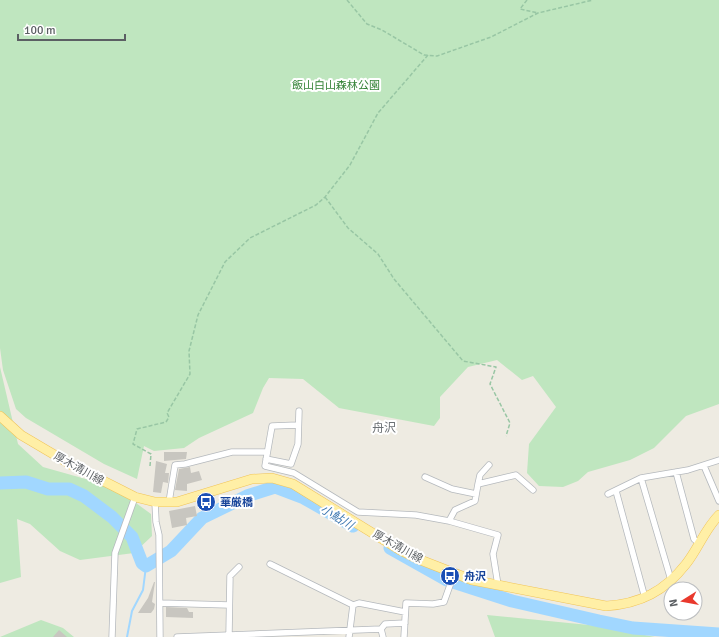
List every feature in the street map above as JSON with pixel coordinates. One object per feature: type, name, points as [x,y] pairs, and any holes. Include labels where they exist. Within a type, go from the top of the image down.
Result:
[{"type":"main road","name":"厚木清川線","points":[[0,416],[21,435],[70,464],[135,497],[155,502],[177,502],[258,478],[278,479],[304,484],[400,550],[453,576],[606,606],[623,605],[645,599],[671,580],[686,564],[719,515]]},
{"type":"street","points":[[266,459],[291,464],[298,444],[299,411]]},
{"type":"street","points":[[298,425],[272,426],[265,466],[294,473],[304,484],[358,512],[416,515],[449,521],[498,535],[493,554],[498,585]]},
{"type":"street","points":[[169,502],[175,465],[185,464],[232,452],[267,452]]},
{"type":"street","points":[[608,494],[641,478],[704,466],[719,460]]},
{"type":"street","points":[[449,521],[455,510],[475,501],[480,475],[489,465]]},
{"type":"street","points":[[704,466],[719,501]]},
{"type":"street","points":[[676,472],[694,539],[699,543]]},
{"type":"street","points":[[478,484],[516,475],[533,490]]},
{"type":"street","points":[[425,477],[452,489],[476,494]]},
{"type":"street","points":[[641,478],[671,580]]},
{"type":"street","points":[[616,490],[645,599]]},
{"type":"street","points":[[112,637],[114,553],[135,497]]},
{"type":"street","points":[[155,502],[156,522],[159,535],[160,637]]},
{"type":"street","points":[[270,564],[353,605],[359,603],[405,612]]},
{"type":"street","points":[[229,634],[230,576],[239,567]]},
{"type":"street","points":[[404,637],[406,603],[433,604],[444,602],[453,576]]},
{"type":"street","points":[[160,603],[229,605]]},
{"type":"street","points":[[349,634],[353,605]]},
{"type":"street","points":[[177,637],[229,634],[249,636],[349,634],[381,629],[386,624],[404,623]]},
{"type":"street","points":[[381,629],[383,637]]},
{"type":"path","points":[[347,0],[367,24],[382,30],[428,56],[437,56],[491,37],[538,13],[593,0]]},
{"type":"path","points":[[527,0],[520,9],[538,13]]},
{"type":"path","points":[[150,466],[151,454],[133,444],[135,432],[137,429],[166,422],[168,417],[167,413],[190,374],[189,351],[198,314],[224,262],[250,238],[316,205],[325,197],[350,165],[378,113],[428,56]]},
{"type":"path","points":[[325,197],[348,228],[378,254],[394,279],[463,361],[496,367],[490,384],[510,423],[506,436]]},
{"type":"green space","name":"飯山白山森林公園","points":[[0,0],[719,0],[719,404],[686,416],[654,448],[630,460],[588,472],[578,481],[563,487],[539,486],[527,473],[529,444],[556,407],[533,376],[522,380],[497,360],[468,367],[440,397],[440,418],[434,426],[339,408],[303,379],[269,378],[263,388],[253,413],[199,438],[184,448],[154,451],[144,446],[137,479],[104,464],[26,418],[16,409],[3,370],[0,348]]},
{"type":"green space","points":[[0,367],[18,444],[43,467],[114,487],[151,514],[152,536],[134,553],[80,560],[60,551],[30,524],[17,519],[21,577],[0,583]]},
{"type":"green space","points":[[487,615],[599,626],[655,637],[495,637]]},
{"type":"green space","points":[[41,620],[63,628],[74,637],[0,637]]},
{"type":"building","points":[[164,452],[187,452],[186,459],[164,461]]},
{"type":"building","points":[[156,461],[167,464],[165,473],[169,473],[168,483],[163,482],[161,493],[153,492]]},
{"type":"building","points":[[190,467],[191,473],[199,471],[202,480],[187,484],[187,491],[175,490],[179,469]]},
{"type":"building","points":[[195,506],[197,516],[186,518],[187,525],[172,528],[169,511]]},
{"type":"building","points":[[154,582],[152,602],[155,604],[154,609],[151,613],[138,613],[148,598]]},
{"type":"building","points":[[166,607],[187,608],[189,612],[193,612],[193,618],[166,617]]},
{"type":"building","points":[[59,630],[67,637],[53,637]]},
{"type":"waterway","name":"小鮎川","points":[[0,483],[26,482],[48,489],[69,489],[84,496],[112,517],[132,537],[142,563],[146,566],[171,551],[202,518],[247,496],[275,487],[304,498],[353,526]]},
{"type":"waterway","name":"小鮎川","points":[[390,548],[447,580],[512,601],[633,628],[719,634]]},
{"type":"waterway","points":[[127,637],[132,611],[143,590],[146,566]]},
{"type":"place","name":"華厳橋","points":[[206,502]]},
{"type":"place","name":"舟沢","points":[[450,576]]},
{"type":"district","name":"舟沢","points":[[384,428]]}]
